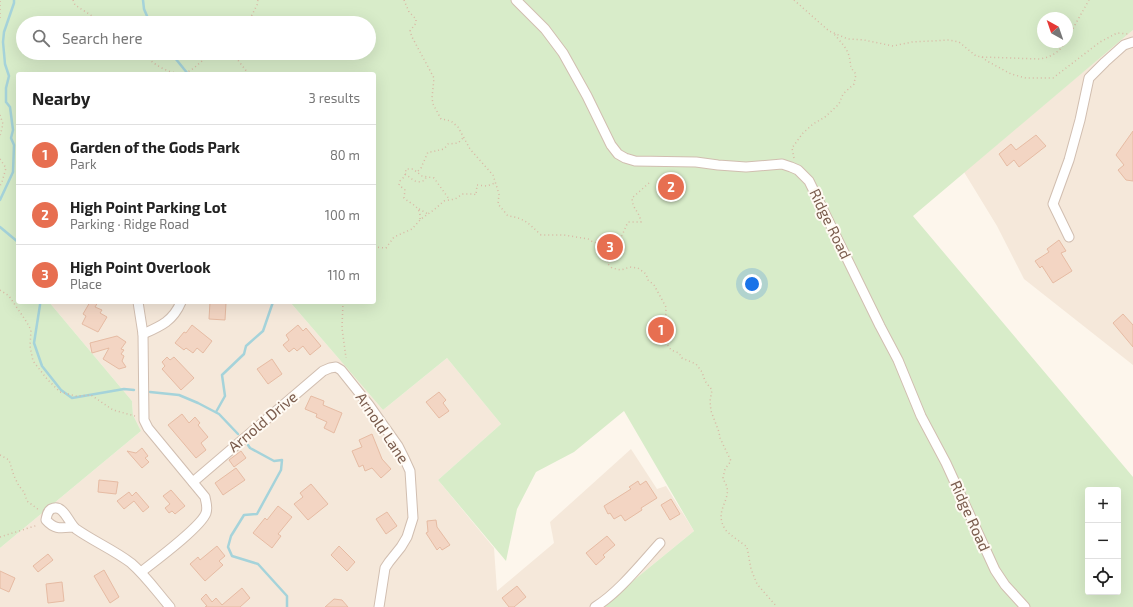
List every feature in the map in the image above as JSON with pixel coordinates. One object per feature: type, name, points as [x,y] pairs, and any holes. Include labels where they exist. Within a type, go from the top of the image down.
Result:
[{"type":"street","name":"Ridge Road","points":[[516,0],[545,29],[563,53],[587,96],[611,145],[618,154],[635,161],[696,162],[746,167],[782,164],[791,166],[802,173],[809,181],[898,360],[921,416],[946,463],[995,570],[1005,585],[1025,607]]},
{"type":"street","points":[[1069,237],[1052,204],[1069,160],[1080,120],[1089,78],[1131,38]]},
{"type":"street","points":[[138,304],[143,334],[144,420],[148,428],[205,497],[207,505],[206,513],[201,521],[141,572]]},
{"type":"street","points":[[143,334],[163,326],[177,311],[180,304]]},
{"type":"street","name":"Arnold Drive","points":[[193,482],[323,371],[336,367]]},
{"type":"street","name":"Arnold Lane","points":[[336,367],[341,370],[369,405],[398,446],[410,472],[413,518],[407,537],[385,568],[379,607]]},
{"type":"street","points":[[73,527],[55,527],[51,525],[46,517],[50,510],[60,510],[67,516],[73,527],[129,562],[141,572],[170,607]]},
{"type":"street","points":[[595,607],[626,579],[660,543]]},
{"type":"path","points":[[73,0],[75,5],[92,16]]},
{"type":"path","points":[[252,16],[258,0]]},
{"type":"path","points":[[404,0],[409,12],[416,19],[416,23],[410,31],[412,37],[434,78],[432,92],[433,104],[442,119],[451,121],[458,127],[470,149],[493,175],[499,194],[498,204],[508,216],[524,219],[541,235],[564,235],[588,239],[610,247],[621,239],[628,222],[641,222],[639,214],[634,209],[632,198],[649,183]]},
{"type":"path","points":[[794,0],[829,31],[848,39],[864,40],[893,46],[912,42],[949,40],[959,42],[976,56],[982,57],[1049,58],[1060,48]]},
{"type":"path","points":[[1073,28],[1089,0]]},
{"type":"path","points":[[0,1],[0,18]]},
{"type":"path","points":[[790,160],[795,158],[792,148],[803,133],[813,124],[825,117],[839,104],[843,94],[854,84],[856,74],[850,67],[849,56],[845,48],[833,33]]},
{"type":"path","points":[[982,57],[1011,74],[1026,78],[1054,78],[1100,42],[1116,33],[1131,38]]},
{"type":"path","points":[[148,60],[164,70],[174,72]]},
{"type":"path","points":[[187,72],[204,60]]},
{"type":"path","points":[[238,60],[247,72]]},
{"type":"path","points":[[0,115],[3,124],[0,136]]},
{"type":"path","points":[[418,171],[421,168],[428,152],[444,149],[448,144],[458,143],[463,138]]},
{"type":"path","points":[[0,159],[6,168],[0,186]]},
{"type":"path","points":[[428,214],[404,198],[405,190],[400,187],[399,184],[407,168],[418,171],[426,177],[431,176],[435,179],[449,199]]},
{"type":"path","points":[[405,174],[415,182],[422,182],[426,177]]},
{"type":"path","points":[[376,247],[386,248],[394,237],[409,231],[442,202],[449,199],[455,199],[463,194],[474,194],[476,196],[477,185],[487,186],[496,183]]},
{"type":"path","points":[[419,209],[420,221]]},
{"type":"path","points":[[610,247],[611,252],[607,263],[612,268],[621,270],[630,267],[638,268],[646,274],[648,280],[654,285],[666,307],[665,341],[671,350],[679,353],[682,358],[696,364],[702,372],[705,381],[712,390],[710,401],[711,411],[720,438],[731,461],[723,478],[727,487],[726,497],[720,517],[725,530],[747,547],[751,569],[757,584],[777,607]]},
{"type":"path","points":[[0,290],[9,296],[31,330],[30,346],[33,361],[47,379],[60,392],[76,396],[91,395],[113,410],[133,414],[144,420]]},
{"type":"path","points":[[343,304],[342,328],[346,358]]},
{"type":"path","points":[[0,455],[9,460],[14,476],[24,492],[27,501],[46,517],[42,524],[0,537]]},
{"type":"shaded area","points":[[1133,30],[1133,365],[1024,279],[997,226],[964,172]]},
{"type":"shaded area","points":[[51,304],[292,304],[383,410],[447,358],[501,424],[438,480],[494,548],[497,591],[554,543],[550,522],[631,449],[657,489],[666,486],[694,531],[601,607],[0,607],[0,548],[141,431],[133,415],[132,401]]},
{"type":"green space","points":[[0,0],[1133,0],[1133,30],[913,216],[1133,477],[1133,607],[601,607],[694,531],[624,411],[574,452],[536,472],[517,509],[506,561],[438,480],[501,424],[447,358],[383,410],[292,304],[376,304],[376,72],[16,72],[16,304],[51,304],[132,401],[133,415],[141,431],[0,548]]},
{"type":"building","points":[[1133,131],[1133,181],[1126,180],[1118,170],[1124,165],[1116,155]]},
{"type":"building","points":[[1036,135],[1046,146],[1019,167],[1014,160],[1007,166],[999,154],[1011,144],[1016,150]]},
{"type":"building","points":[[1059,240],[1066,251],[1061,253],[1072,271],[1053,283],[1042,266],[1040,268],[1035,261],[1049,252],[1047,249]]},
{"type":"building","points":[[89,304],[97,304],[95,307],[102,310],[100,313],[107,317],[98,332],[82,324],[86,316],[83,314]]},
{"type":"building","points":[[210,304],[226,304],[225,320],[209,319]]},
{"type":"building","points":[[1123,314],[1133,325],[1133,347],[1113,323]]},
{"type":"building","points":[[192,325],[212,341],[203,353],[197,348],[193,353],[186,348],[184,350],[175,343]]},
{"type":"building","points":[[298,325],[303,331],[306,328],[321,346],[310,355],[303,346],[297,351],[294,348],[289,352],[283,345],[289,340],[286,335]]},
{"type":"building","points":[[117,336],[126,342],[121,349],[124,350],[121,354],[124,356],[122,361],[126,367],[119,369],[103,359],[109,348],[92,353],[90,343]]},
{"type":"building","points":[[167,357],[170,360],[174,357],[194,378],[181,390],[162,369],[165,366],[162,362]]},
{"type":"building","points":[[272,359],[282,374],[268,384],[257,369]]},
{"type":"building","points":[[439,392],[446,400],[443,403],[449,411],[439,418],[426,402]]},
{"type":"building","points":[[311,396],[324,401],[323,405],[342,413],[334,433],[324,428],[327,422],[316,417],[317,414],[305,409]]},
{"type":"building","points":[[182,414],[189,423],[195,417],[200,423],[198,425],[208,437],[201,443],[206,450],[196,458],[168,425]]},
{"type":"building","points":[[372,434],[382,459],[391,469],[381,478],[372,468],[365,471],[363,465],[359,467],[352,451],[362,447],[359,440]]},
{"type":"building","points":[[142,448],[148,456],[145,458],[149,462],[142,468],[127,451],[136,453]]},
{"type":"building","points":[[241,451],[246,458],[234,467],[229,460]]},
{"type":"building","points":[[236,468],[245,480],[223,495],[215,483]]},
{"type":"building","points":[[99,480],[118,482],[116,494],[98,492]]},
{"type":"building","points":[[638,481],[640,485],[646,481],[657,498],[641,508],[642,510],[625,521],[621,515],[614,519],[610,513],[608,514],[604,506],[631,489],[629,487]]},
{"type":"building","points":[[311,484],[328,504],[308,520],[294,504],[303,497],[300,493]]},
{"type":"building","points":[[171,490],[185,506],[175,514],[172,511],[169,513],[165,508],[170,504],[163,496]]},
{"type":"building","points":[[129,492],[132,496],[136,492],[149,507],[143,512],[134,501],[124,509],[117,501]]},
{"type":"building","points":[[671,499],[680,514],[670,520],[661,505]]},
{"type":"building","points":[[278,506],[292,517],[278,534],[281,536],[272,548],[253,533],[265,518],[267,520]]},
{"type":"building","points":[[387,512],[397,526],[386,534],[376,519]]},
{"type":"building","points":[[436,520],[437,527],[450,545],[442,550],[440,547],[437,550],[426,533],[428,532],[427,521]]},
{"type":"building","points":[[607,536],[615,545],[603,555],[605,557],[596,565],[586,553]]},
{"type":"building","points":[[217,546],[225,556],[219,561],[223,565],[205,581],[190,564],[198,557],[200,560]]},
{"type":"building","points":[[339,546],[355,562],[347,571],[331,555]]},
{"type":"building","points":[[48,554],[53,560],[38,572],[33,566]]},
{"type":"building","points":[[104,570],[119,597],[110,603],[94,576]]},
{"type":"building","points":[[0,571],[15,578],[9,592],[0,588]]},
{"type":"building","points":[[62,582],[64,601],[48,603],[46,584]]},
{"type":"building","points":[[517,586],[526,597],[514,607],[509,607],[502,598]]},
{"type":"building","points":[[242,588],[250,598],[240,607],[205,607],[207,606],[201,599],[206,594],[212,602],[216,598],[222,605]]},
{"type":"building","points":[[334,599],[342,600],[348,607],[325,607]]},
{"type":"waterway","points":[[0,200],[13,172],[14,145],[11,138],[13,130],[10,107],[6,102],[6,88],[9,76],[5,64],[3,42],[4,32],[14,0]]},
{"type":"waterway","points":[[143,0],[144,9],[147,16]]},
{"type":"waterway","points":[[177,60],[186,72]]},
{"type":"waterway","points":[[0,227],[16,240]]},
{"type":"waterway","points":[[40,304],[34,343],[42,366],[61,390],[72,398],[124,389],[134,390]]},
{"type":"waterway","points":[[216,412],[225,396],[222,375],[244,354],[246,346],[263,331],[272,304]]},
{"type":"waterway","points":[[150,392],[179,395],[198,403],[219,414],[238,434]]},
{"type":"waterway","points":[[248,445],[250,448],[274,461],[282,460],[281,470],[257,514],[244,515],[231,536],[228,547],[232,556],[258,564],[287,596],[287,607]]},
{"type":"place","name":"High Point Parking Lot","points":[[671,187]]},
{"type":"place","name":"High Point Overlook","points":[[610,247]]},
{"type":"place","name":"Garden of the Gods Park","points":[[661,330]]}]
